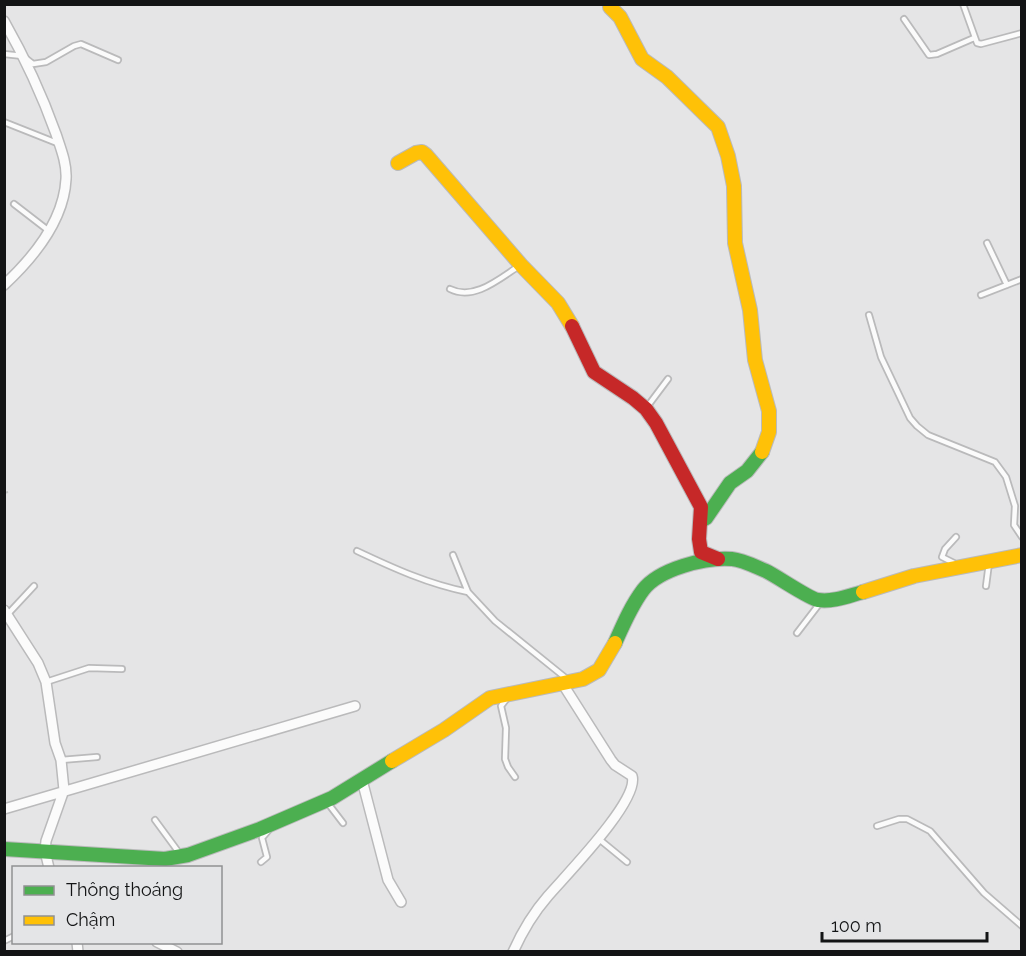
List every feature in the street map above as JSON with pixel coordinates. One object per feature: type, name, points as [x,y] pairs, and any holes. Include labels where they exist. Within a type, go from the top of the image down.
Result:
[{"type":"street","points":[[610,7],[620,17],[642,59],[667,77],[717,127],[728,156],[734,186],[737,258],[750,310],[755,360],[769,411],[769,432],[764,450],[757,460],[747,471],[730,483],[706,518],[701,521]]},
{"type":"street","points":[[4,21],[39,88],[60,144],[66,179],[56,220],[25,263],[4,285]]},
{"type":"street","points":[[398,163],[416,153],[426,155],[521,265],[567,314],[594,372],[646,409],[701,507],[699,539],[701,552],[718,559]]},
{"type":"street","points":[[4,849],[165,859],[182,856],[273,824],[332,798],[444,730],[476,706],[490,699],[589,676],[604,664],[631,610],[650,582],[677,568],[718,559],[734,559],[784,580],[815,600],[821,601],[841,599],[876,586],[959,566],[1022,555]]},
{"type":"street","points":[[6,612],[38,663],[46,682],[55,743],[61,759],[63,790],[45,851],[49,866]]},
{"type":"street","points":[[513,951],[547,897],[599,839],[621,808],[632,787],[633,779],[611,760],[572,701],[564,686],[572,681]]},
{"type":"street","points":[[4,809],[355,706]]},
{"type":"street","points":[[362,780],[388,880],[400,902]]},
{"type":"street","points":[[163,944],[177,951]]},
{"type":"lane","points":[[963,4],[977,43],[981,44],[1022,33]]},
{"type":"lane","points":[[904,19],[929,55],[938,54],[974,38]]},
{"type":"lane","points":[[4,54],[23,56],[33,64],[46,62],[81,44],[118,60]]},
{"type":"lane","points":[[4,122],[60,144]]},
{"type":"lane","points":[[14,204],[49,231]]},
{"type":"lane","points":[[987,243],[1007,285]]},
{"type":"lane","points":[[450,289],[462,293],[480,289],[521,265]]},
{"type":"lane","points":[[981,295],[1022,279]]},
{"type":"lane","points":[[869,315],[881,357],[910,418],[928,435],[995,462],[1006,477],[1015,507],[1014,525],[1022,537]]},
{"type":"lane","points":[[646,409],[668,379]]},
{"type":"lane","points":[[956,537],[945,549],[942,557],[959,566]]},
{"type":"lane","points":[[357,552],[417,578],[468,592]]},
{"type":"lane","points":[[453,555],[468,592],[495,621],[572,681]]},
{"type":"lane","points":[[986,586],[990,560]]},
{"type":"lane","points":[[6,612],[34,586]]},
{"type":"lane","points":[[797,633],[821,601]]},
{"type":"lane","points":[[46,682],[89,668],[122,669]]},
{"type":"lane","points":[[512,693],[501,706],[506,728],[505,759],[515,777]]},
{"type":"lane","points":[[61,759],[97,757]]},
{"type":"lane","points":[[332,798],[330,806],[343,823]]},
{"type":"lane","points":[[877,826],[898,819],[907,819],[930,831],[984,893],[1022,926]]},
{"type":"lane","points":[[155,820],[182,856]]},
{"type":"lane","points":[[261,862],[267,857],[262,838],[273,824]]},
{"type":"lane","points":[[599,839],[627,862]]},
{"type":"traffic: fast","points":[[701,521],[706,518],[730,483],[747,471],[762,452]]},
{"type":"traffic: fast","points":[[615,643],[643,590],[671,570],[696,562],[721,559],[741,561],[766,571],[818,600],[835,599],[863,592]]},
{"type":"traffic: fast","points":[[4,849],[165,859],[188,855],[260,829],[332,798],[392,761]]},
{"type":"traffic: slow","points":[[610,7],[620,17],[642,59],[667,77],[718,127],[728,156],[734,186],[735,243],[750,310],[755,360],[769,411],[769,432],[762,452]]},
{"type":"traffic: slow","points":[[398,163],[416,153],[422,152],[426,155],[521,265],[558,303],[572,326]]},
{"type":"traffic: slow","points":[[863,592],[914,576],[1022,555]]},
{"type":"traffic: slow","points":[[392,761],[444,730],[490,698],[583,679],[599,670],[615,643]]},
{"type":"traffic: jam","points":[[572,326],[594,372],[633,398],[646,409],[656,423],[701,507],[699,539],[701,552],[718,559]]}]
